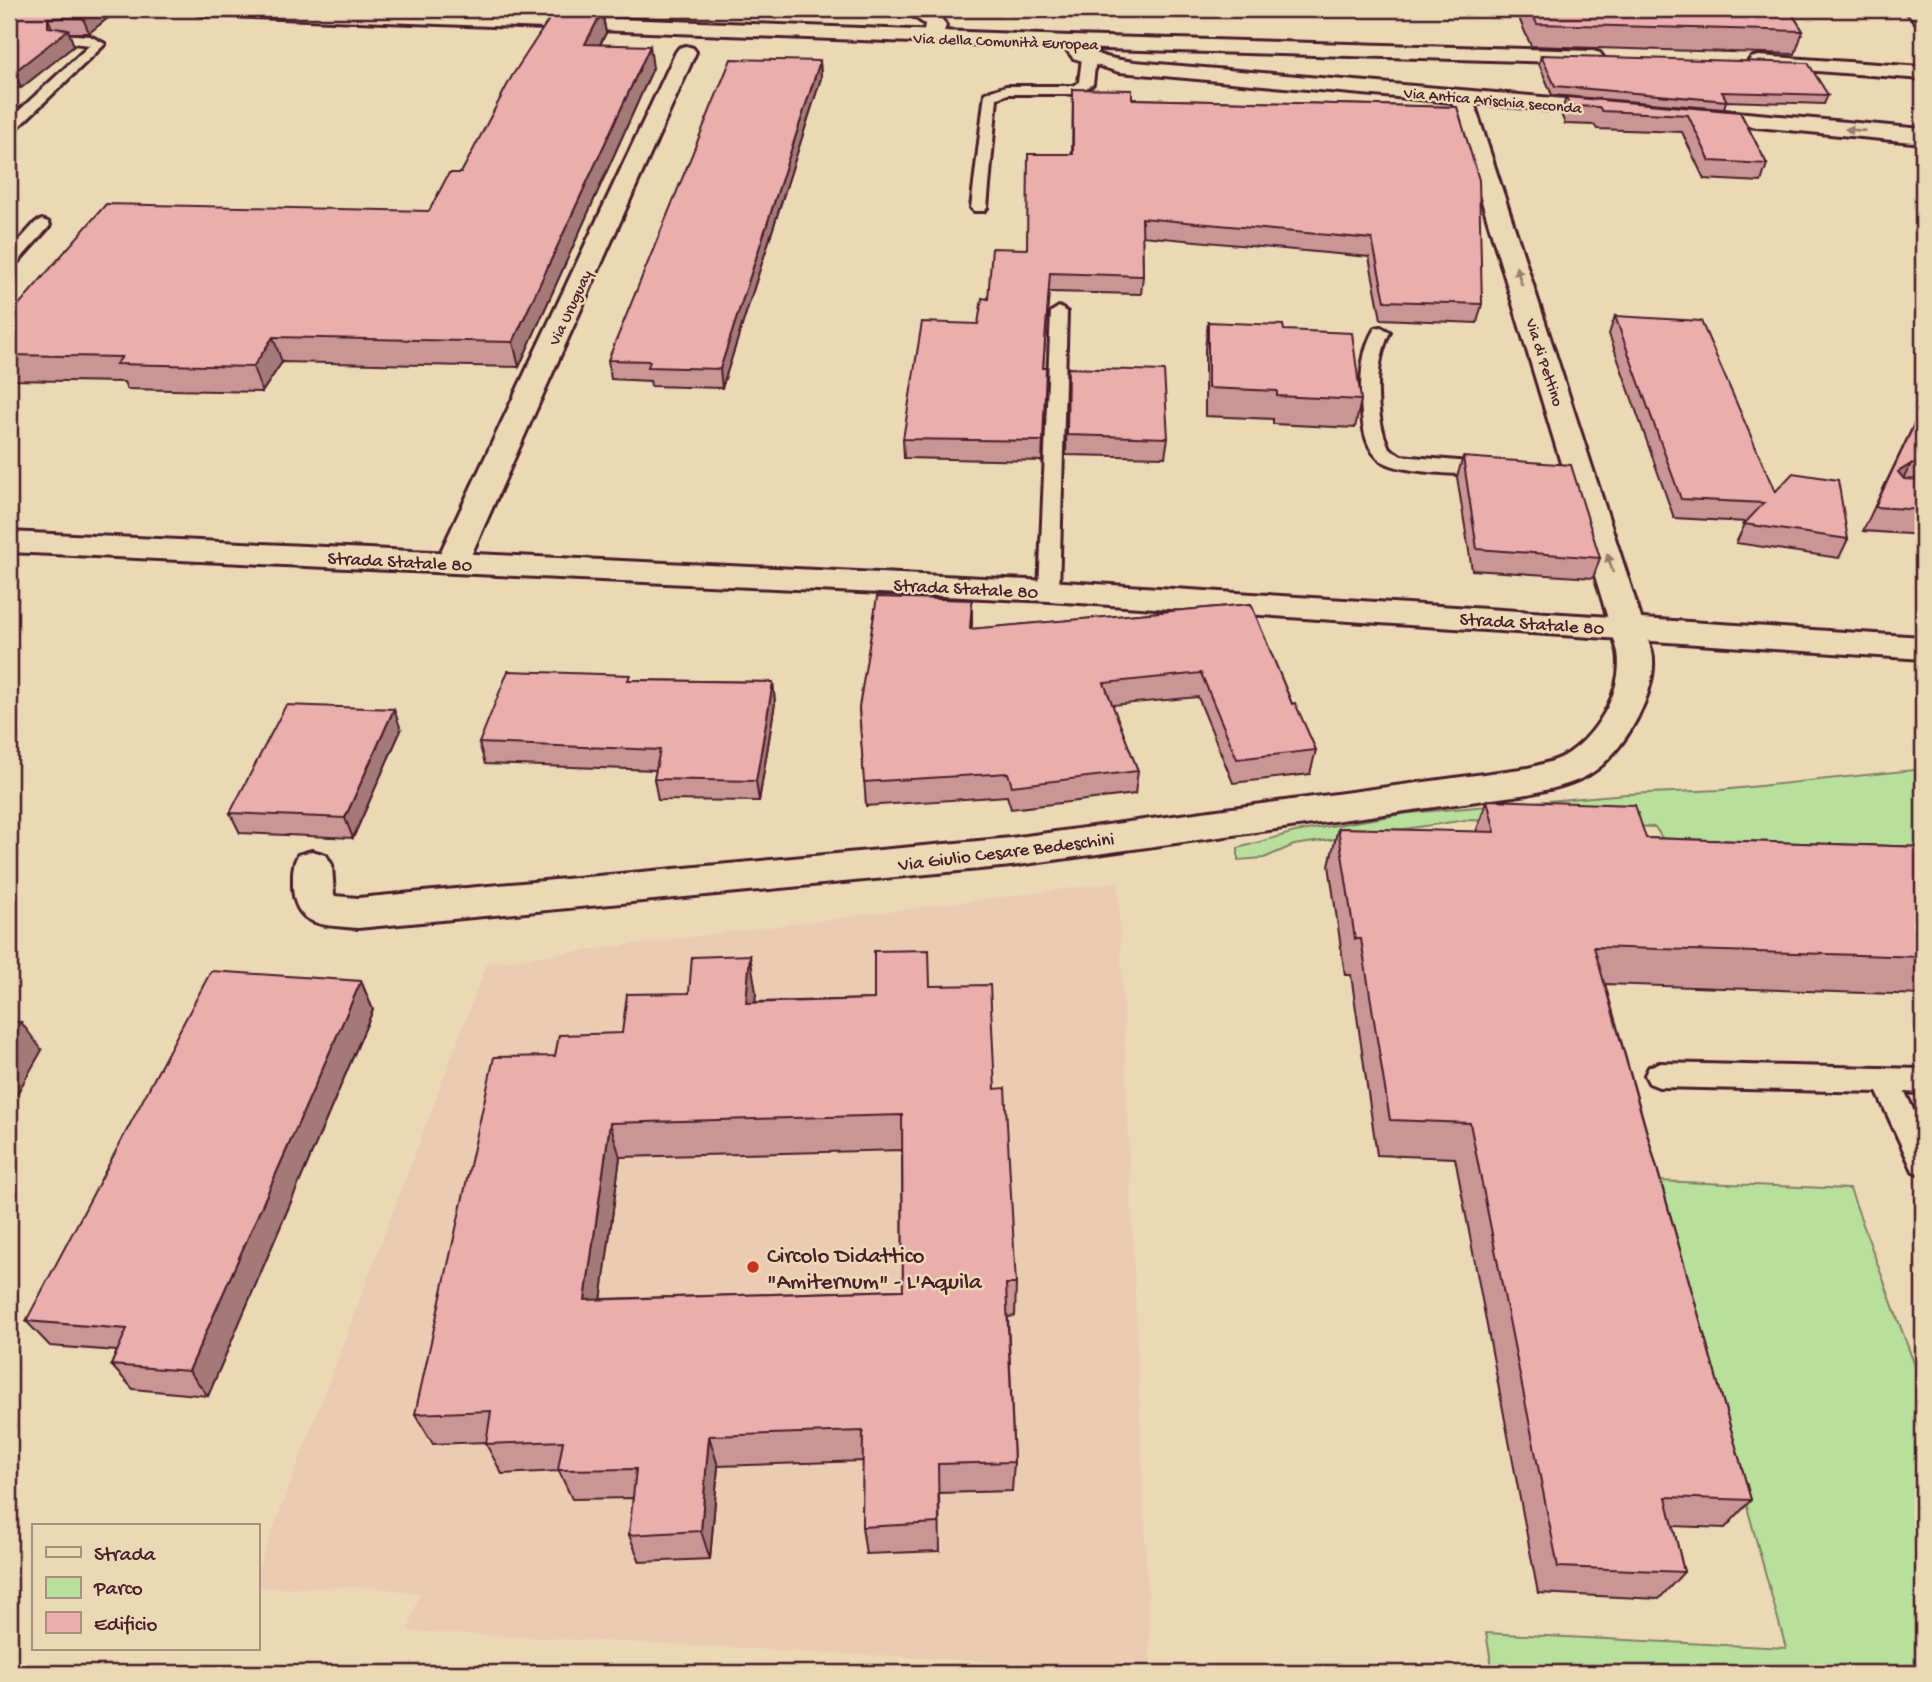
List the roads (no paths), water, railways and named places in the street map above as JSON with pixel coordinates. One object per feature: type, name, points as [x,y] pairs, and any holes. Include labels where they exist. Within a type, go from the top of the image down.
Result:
[{"type":"street","name":"Via della Comunità Europea","points":[[203,9],[1071,42],[1614,58]]},
{"type":"street","points":[[912,9],[934,21],[936,26],[933,37]]},
{"type":"street","points":[[1914,9],[1923,18]]},
{"type":"street","name":"Via Antica Arischia seconda","points":[[1071,42],[1075,51],[1089,58],[1135,68],[1636,111]]},
{"type":"street","name":"Via Uruguay","points":[[452,562],[687,52]]},
{"type":"street","points":[[1739,61],[1922,62]]},
{"type":"street","name":"Via di Pettino","points":[[1461,96],[1570,477],[1630,628]]},
{"type":"street","points":[[1677,114],[1923,136]]},
{"type":"street","name":"Strada Statale 80","points":[[9,542],[1049,591],[1923,648]]},
{"type":"street","name":"Via Giulio Cesare Bedeschini","points":[[312,864],[314,901],[323,910],[358,913],[1012,852],[1528,781],[1563,772],[1588,757],[1611,729],[1630,695],[1637,666],[1630,628]]},
{"type":"lane","points":[[9,128],[98,44],[90,40],[61,38]]},
{"type":"lane","points":[[979,208],[990,96],[1006,90],[1077,90],[1086,84],[1089,58]]},
{"type":"lane","points":[[9,262],[42,225]]},
{"type":"lane","points":[[1049,591],[1059,312]]},
{"type":"lane","points":[[1381,332],[1372,356],[1371,371],[1373,429],[1376,442],[1383,453],[1403,463],[1516,472]]},
{"type":"lane","points":[[1659,1075],[1923,1082]]},
{"type":"lane","points":[[1886,1081],[1923,1162]]},
{"type":"place","name":"Circolo Didattico \"Amiternum\" - L'Aquila","points":[[753,1267]]}]
